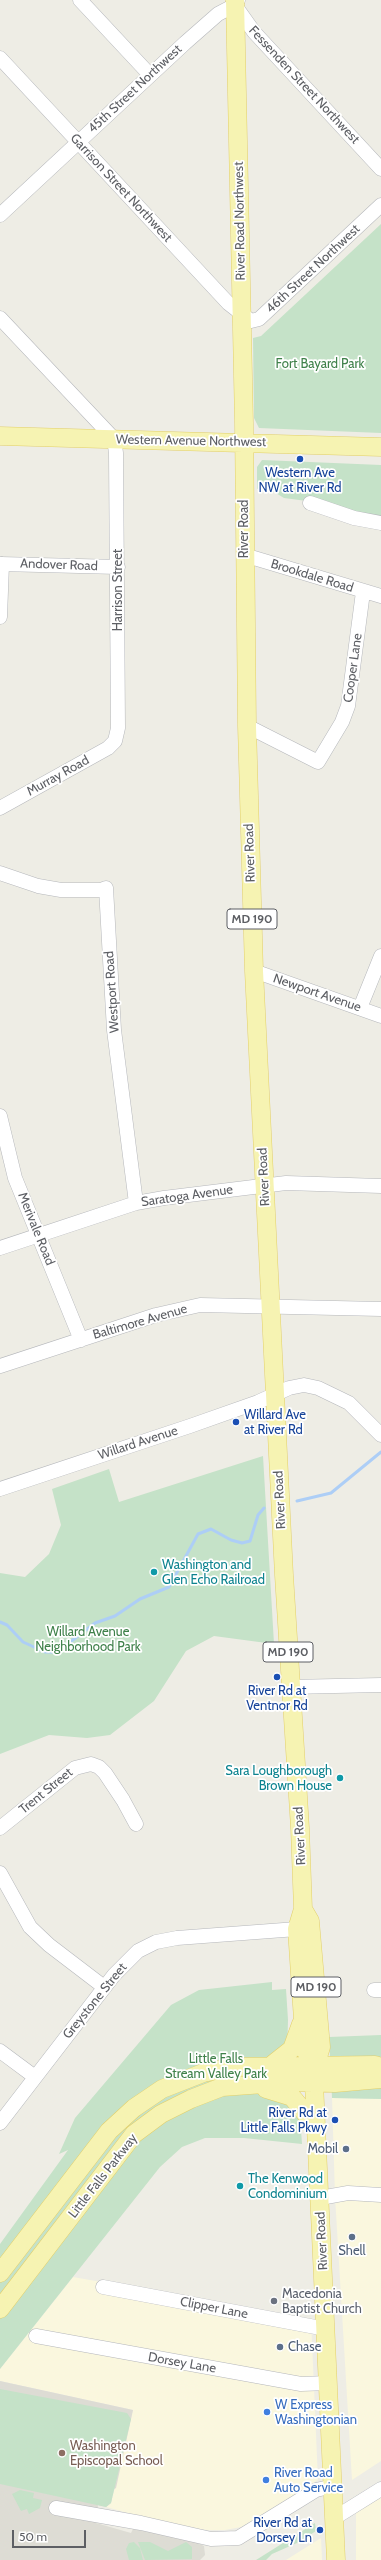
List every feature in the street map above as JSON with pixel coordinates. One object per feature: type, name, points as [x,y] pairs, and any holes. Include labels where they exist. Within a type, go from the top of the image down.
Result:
[{"type":"main road","name":"River Road Northwest","points":[[234,1],[244,443]]},
{"type":"main road","name":"Western Avenue Northwest","points":[[0,436],[381,447]]},
{"type":"main road","name":"River Road","points":[[244,443],[247,726],[254,971],[290,1687],[303,1910],[297,1929],[305,2050],[314,2075]]},
{"type":"main road","name":"River Road","points":[[303,1910],[310,1921],[321,2047],[314,2075],[336,2517],[336,2560]]},
{"type":"main road","points":[[297,1929],[307,1935],[310,1969],[316,1982]]},
{"type":"main road","points":[[274,2064],[292,2049],[303,2014]]},
{"type":"main road","name":"Little Falls Parkway","points":[[0,2273],[98,2144],[134,2108],[162,2090],[203,2072],[233,2066],[274,2064],[314,2075],[381,2079]]},
{"type":"main road","name":"Little Falls Parkway","points":[[0,2309],[134,2134],[161,2114],[190,2098],[222,2087],[314,2075],[375,2064],[381,2067]]},
{"type":"main road","points":[[245,2085],[288,2095],[295,2100],[316,2126]]},
{"type":"street","points":[[80,0],[150,75]]},
{"type":"street","name":"45th Street Northwest","points":[[0,215],[150,75],[234,1]]},
{"type":"street","name":"Fessenden Street Northwest","points":[[234,1],[254,32],[381,169]]},
{"type":"street","name":"Garrison Street Northwest","points":[[0,58],[242,316]]},
{"type":"street","name":"46th Street Northwest","points":[[242,316],[251,321],[259,319],[381,205]]},
{"type":"street","points":[[0,318],[114,439]]},
{"type":"street","name":"Harrison Street","points":[[114,439],[116,453],[118,567],[118,728],[115,742]]},
{"type":"street","points":[[310,503],[354,518],[381,523]]},
{"type":"street","name":"Brookdale Road","points":[[244,555],[363,592],[381,596]]},
{"type":"street","points":[[0,617],[1,564]]},
{"type":"street","name":"Andover Road","points":[[1,564],[118,567]]},
{"type":"street","name":"Cooper Lane","points":[[247,726],[318,762],[342,722],[348,706],[363,592]]},
{"type":"street","name":"Murray Road","points":[[0,808],[115,742]]},
{"type":"street","name":"Westport Road","points":[[0,873],[38,886],[61,890],[101,890],[106,888],[114,1030],[136,1203]]},
{"type":"street","points":[[360,1008],[381,956]]},
{"type":"street","name":"Newport Avenue","points":[[254,971],[381,1016]]},
{"type":"street","name":"Merivale Road","points":[[1,1125],[15,1178],[81,1340]]},
{"type":"street","name":"Saratoga Avenue","points":[[0,1248],[136,1203],[286,1183],[381,1186]]},
{"type":"street","name":"Baltimore Avenue","points":[[0,1366],[156,1315],[200,1305],[271,1305],[381,1309]]},
{"type":"street","name":"Willard Avenue","points":[[0,1489],[190,1426],[289,1388],[304,1385],[318,1388],[349,1403],[381,1435]]},
{"type":"street","points":[[290,1687],[381,1685]]},
{"type":"street","name":"Trent Street","points":[[0,1828],[75,1768],[91,1764],[99,1767],[105,1773],[123,1800],[136,1824]]},
{"type":"street","points":[[0,1874],[30,1927],[49,1945],[104,1987]]},
{"type":"street","name":"Greystone Street","points":[[0,2123],[104,1987],[130,1957],[156,1942],[177,1938],[297,1929]]},
{"type":"street","points":[[0,2050],[36,2077]]},
{"type":"street","points":[[320,2198],[348,2194],[381,2195]]},
{"type":"street","name":"Clipper Lane","points":[[103,2287],[326,2329]]},
{"type":"street","name":"Dorsey Lane","points":[[36,2336],[301,2384],[329,2383]]},
{"type":"street","points":[[56,2508],[96,2514],[211,2539],[238,2538],[316,2490],[334,2486]]},
{"type":"street","points":[[336,2517],[381,2489]]},
{"type":"shaded area","points":[[332,2098],[381,2099],[381,2461],[352,2480],[335,2196]]},
{"type":"shaded area","points":[[73,2277],[311,2319],[318,2480],[241,2527],[225,2530],[207,2530],[173,2525],[106,2507],[111,2503],[133,2410],[0,2381],[0,2369]]},
{"type":"shaded area","name":"Washington Episcopal School","points":[[0,2381],[133,2410],[116,2488],[113,2490],[111,2503],[106,2507],[98,2505],[96,2523],[131,2533],[133,2529],[190,2539],[204,2546],[205,2555],[200,2560],[0,2560]]},
{"type":"shaded area","points":[[381,2495],[381,2560],[356,2560],[356,2511]]},
{"type":"shaded area","points":[[321,2538],[322,2560],[286,2560]]},
{"type":"green space","name":"Fort Bayard Park","points":[[381,224],[381,433],[259,428],[254,418],[253,338],[261,336]]},
{"type":"green space","points":[[262,460],[381,465],[381,518],[322,503],[284,498],[266,487],[257,489],[257,467]]},
{"type":"green space","name":"Willard Avenue Neighborhood Park","points":[[263,1456],[274,1644],[214,1636],[186,1651],[154,1701],[110,1735],[87,1738],[49,1735],[0,1754],[0,1573],[25,1577],[49,1554],[61,1525],[52,1489],[109,1469],[119,1502]]},
{"type":"green space","name":"Little Falls Stream Valley Park","points":[[272,1982],[272,1990],[286,1989],[288,2020],[286,2095],[300,2116],[302,2144],[244,2138],[205,2138],[182,2147],[160,2167],[0,2369],[0,2244],[68,2150],[59,2154],[75,2118],[171,2005],[199,1990]]},
{"type":"green space","points":[[381,2035],[381,2099],[332,2098],[329,2037]]},
{"type":"green space","points":[[0,2389],[127,2413],[131,2419],[111,2503],[106,2507],[0,2484]]},
{"type":"green space","points":[[20,2490],[34,2493],[33,2498],[42,2500],[40,2508],[29,2514],[27,2509],[21,2511],[12,2494]]},
{"type":"green space","points":[[315,2523],[316,2531],[297,2543],[272,2554],[266,2560],[256,2560]]},
{"type":"green space","points":[[134,2542],[140,2548],[143,2560],[129,2560],[126,2549],[129,2543]]},
{"type":"green space","points":[[138,2542],[150,2542],[168,2551],[186,2542],[192,2547],[192,2559],[145,2560]]},
{"type":"waterway","points":[[297,1501],[331,1493],[381,1452]]},
{"type":"waterway","points":[[0,1622],[7,1625],[23,1642],[45,1652],[57,1652],[95,1623],[115,1616],[140,1599],[169,1587],[198,1534],[211,1529],[231,1540],[242,1543],[250,1541],[258,1515],[264,1508]]},
{"type":"place","name":"Western Ave NW at River Rd","points":[[300,459]]},
{"type":"place","name":"Willard Ave at River Rd","points":[[236,1422]]},
{"type":"place","name":"Washington and Glen Echo Railroad","points":[[154,1572]]},
{"type":"place","name":"River Rd at Ventnor Rd","points":[[277,1677]]},
{"type":"place","name":"Sara Loughborough Brown House","points":[[340,1778]]},
{"type":"place","name":"River Rd at Little Falls Pkwy","points":[[335,2120]]},
{"type":"place","name":"Mobil","points":[[346,2149]]},
{"type":"place","name":"The Kenwood Condominium","points":[[240,2186]]},
{"type":"place","name":"Shell","points":[[352,2237]]},
{"type":"place","name":"Macedonia Baptist Church","points":[[274,2301]]},
{"type":"place","name":"Chase","points":[[280,2347]]},
{"type":"place","name":"W Express Washingtonian","points":[[267,2412]]},
{"type":"place","name":"Washington Episcopal School","points":[[62,2453]]},
{"type":"place","name":"River Road Auto Service","points":[[266,2480]]},
{"type":"place","name":"River Rd at Dorsey Ln","points":[[320,2530]]}]
